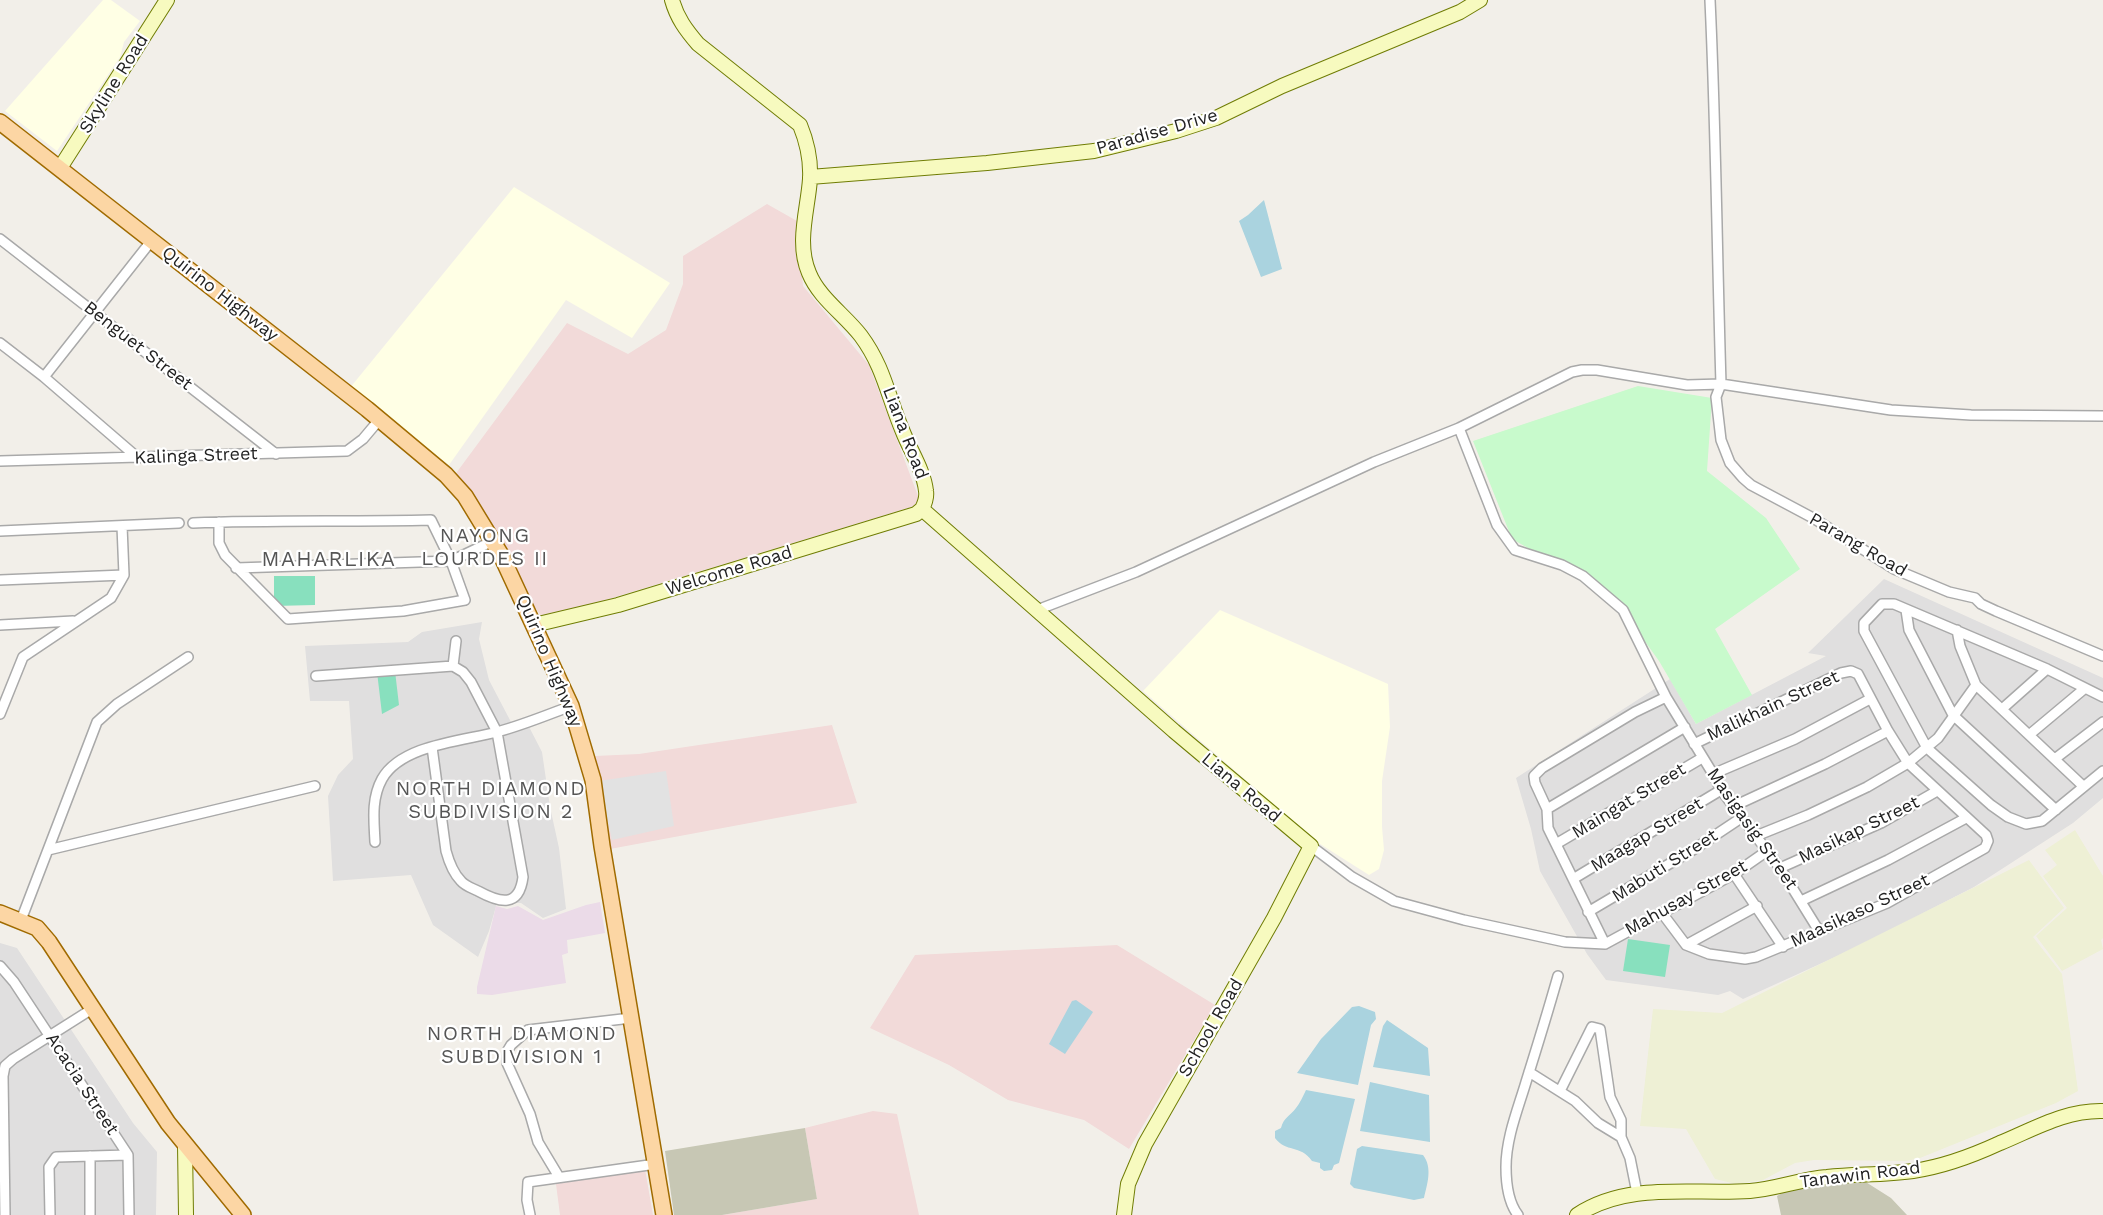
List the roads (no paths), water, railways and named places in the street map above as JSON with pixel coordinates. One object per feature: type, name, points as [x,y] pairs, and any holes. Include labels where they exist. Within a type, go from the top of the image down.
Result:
[{"type":"main road","name":"Quirino Highway","points":[[0,122],[152,240],[446,475],[465,496],[493,541],[571,706],[593,780],[664,1215]]},
{"type":"main road","points":[[0,913],[37,928],[50,942],[143,1087],[185,1145],[243,1215]]},
{"type":"street","name":"Skyline Road","points":[[60,168],[167,0]]},
{"type":"street","name":"Liana Road","points":[[672,0],[675,13],[698,44],[800,125],[806,141],[810,177],[804,225],[804,252],[808,272],[816,286],[860,334],[878,360],[901,429],[923,481],[926,492],[922,509],[1174,731],[1311,846]]},
{"type":"street","name":"Paradise Drive","points":[[810,177],[987,163],[1094,151],[1176,131],[1216,118],[1282,86],[1460,12],[1480,0]]},
{"type":"street","name":"Parang Road","points":[[1710,0],[1716,129],[1714,170],[1721,384],[1716,398],[1724,450],[1736,471],[1751,485],[1813,518],[1894,569],[1949,592],[1975,598],[1981,604],[1996,611],[2103,656]]},
{"type":"street","name":"Benguet Street","points":[[0,239],[276,454]]},
{"type":"street","points":[[44,377],[152,240]]},
{"type":"street","points":[[0,343],[44,377],[138,458]]},
{"type":"street","points":[[1037,610],[1136,572],[1374,462],[1459,428],[1542,385],[1582,370],[1597,370],[1688,385],[1721,384],[1900,411],[1971,415],[2103,416]]},
{"type":"street","name":"Kalinga Street","points":[[0,461],[347,451],[363,439],[379,420]]},
{"type":"street","name":"Masigasig Street","points":[[1459,428],[1497,525],[1515,550],[1562,565],[1583,576],[1623,610],[1666,697],[1713,774],[1720,790],[1780,868],[1819,931]]},
{"type":"street","name":"Welcome Road","points":[[534,626],[618,605],[916,514],[922,509]]},
{"type":"street","points":[[193,523],[219,522],[431,520],[451,561],[465,600],[403,611],[288,619],[236,568],[219,543],[219,522]]},
{"type":"street","points":[[0,531],[179,523]]},
{"type":"street","points":[[0,714],[23,657],[111,598],[117,590],[124,575],[122,526]]},
{"type":"street","points":[[236,568],[451,561],[493,541]]},
{"type":"street","points":[[0,580],[124,575]]},
{"type":"street","points":[[2103,698],[2047,669],[1957,630],[1885,603],[1865,620],[1864,628],[1927,748],[1991,805],[2008,817],[2026,824],[2033,824],[2048,818],[2103,771]]},
{"type":"street","points":[[1906,610],[1906,620],[1910,630],[1953,715],[2056,810]]},
{"type":"street","points":[[0,625],[74,621]]},
{"type":"street","points":[[1957,630],[1960,646],[1976,685],[2084,786]]},
{"type":"street","points":[[453,666],[456,641]]},
{"type":"street","points":[[21,921],[98,722],[117,704],[188,657]]},
{"type":"street","points":[[316,676],[453,666],[463,672],[471,682],[497,732],[524,877],[522,888],[515,897],[505,901],[494,900],[462,883],[451,868],[446,851],[432,747]]},
{"type":"street","points":[[2002,709],[2047,669]]},
{"type":"street","name":"Maasikaso Street","points":[[1686,945],[1709,954],[1745,959],[1756,957],[1887,903],[1985,848],[1988,838],[1908,763],[1869,699],[1858,674],[1851,671]]},
{"type":"street","name":"Malikhain Street","points":[[1694,744],[1841,673],[1851,671]]},
{"type":"street","points":[[1756,836],[1867,787],[1908,763],[1927,748],[1945,729],[1976,685]]},
{"type":"street","points":[[2029,735],[2085,688]]},
{"type":"street","points":[[1605,944],[1546,822],[1546,808],[1533,777],[1542,768],[1635,712],[1666,697]]},
{"type":"street","points":[[1713,774],[1795,739],[1869,699]]},
{"type":"street","points":[[375,842],[375,799],[383,777],[400,759],[432,747],[497,732],[571,706]]},
{"type":"street","points":[[2056,758],[2103,722]]},
{"type":"street","points":[[1546,808],[1685,727]]},
{"type":"street","points":[[1732,807],[1825,764],[1888,731]]},
{"type":"street","name":"Maingat Street","points":[[1556,844],[1702,758]]},
{"type":"street","points":[[48,850],[315,786]]},
{"type":"street","name":"Maagap Street","points":[[1573,879],[1720,790]]},
{"type":"street","name":"Masikap Street","points":[[1780,868],[1881,823],[1937,791]]},
{"type":"street","name":"Mabuti Street","points":[[1588,912],[1696,848],[1741,818]]},
{"type":"street","points":[[1801,901],[1888,860],[1966,818]]},
{"type":"street","points":[[1311,846],[1352,877],[1394,901],[1464,920],[1565,942],[1605,944]]},
{"type":"street","name":"School Road","points":[[1124,1215],[1128,1185],[1145,1144],[1274,918],[1311,846]]},
{"type":"street","name":"Mahusay Street","points":[[1605,944],[1734,874],[1767,851]]},
{"type":"street","points":[[1734,874],[1782,947]]},
{"type":"street","points":[[1662,913],[1686,945],[1757,906]]},
{"type":"street","name":"Acacia Street","points":[[0,966],[14,982],[50,1035],[128,1155],[129,1215]]},
{"type":"street","points":[[1518,1215],[1511,1203],[1506,1166],[1511,1133],[1558,976]]},
{"type":"street","points":[[5,1215],[3,1076],[5,1066],[92,1009]]},
{"type":"street","points":[[559,1177],[538,1142],[530,1114],[508,1067],[508,1050],[528,1030],[631,1018]]},
{"type":"street","points":[[1560,1092],[1592,1027],[1600,1029],[1610,1097],[1621,1120],[1621,1137],[1630,1158],[1636,1193]]},
{"type":"street","points":[[1529,1072],[1575,1101],[1598,1123],[1621,1137]]},
{"type":"street","name":"Tanawin Road","points":[[1577,1215],[1608,1199],[1636,1193],[1749,1191],[1826,1177],[1916,1171],[1998,1144],[2048,1121],[2078,1112],[2103,1111]]},
{"type":"street","points":[[185,1145],[186,1215]]},
{"type":"street","points":[[50,1215],[49,1167],[56,1157],[128,1155]]},
{"type":"street","points":[[90,1156],[90,1215]]},
{"type":"street","points":[[530,1215],[527,1200],[528,1182],[656,1164]]},
{"type":"water","points":[[1264,200],[1282,269],[1261,277],[1239,221]]},
{"type":"water","points":[[1076,1000],[1093,1012],[1065,1054],[1049,1044],[1072,1001]]},
{"type":"water","points":[[1359,1006],[1375,1012],[1376,1019],[1371,1025],[1358,1085],[1297,1073],[1321,1039],[1352,1007]]},
{"type":"water","points":[[1387,1020],[1428,1048],[1430,1076],[1373,1067],[1383,1026]]},
{"type":"water","points":[[1370,1082],[1429,1095],[1430,1142],[1360,1131]]},
{"type":"water","points":[[1306,1090],[1355,1099],[1339,1163],[1334,1165],[1332,1170],[1324,1171],[1320,1168],[1320,1163],[1312,1161],[1303,1152],[1284,1146],[1275,1138],[1275,1131],[1281,1128],[1285,1119],[1294,1111]]},
{"type":"water","points":[[1362,1146],[1423,1155],[1429,1171],[1424,1198],[1414,1200],[1354,1188],[1350,1184],[1357,1149]]},
{"type":"district","name":"NAYONG LOURDES II","points":[[485,548]]},
{"type":"district","name":"MAHARLIKA","points":[[329,560]]},
{"type":"district","name":"NORTH DIAMOND SUBDIVISION 2","points":[[491,800]]},
{"type":"district","name":"NORTH DIAMOND SUBDIVISION 1","points":[[522,1046]]}]
